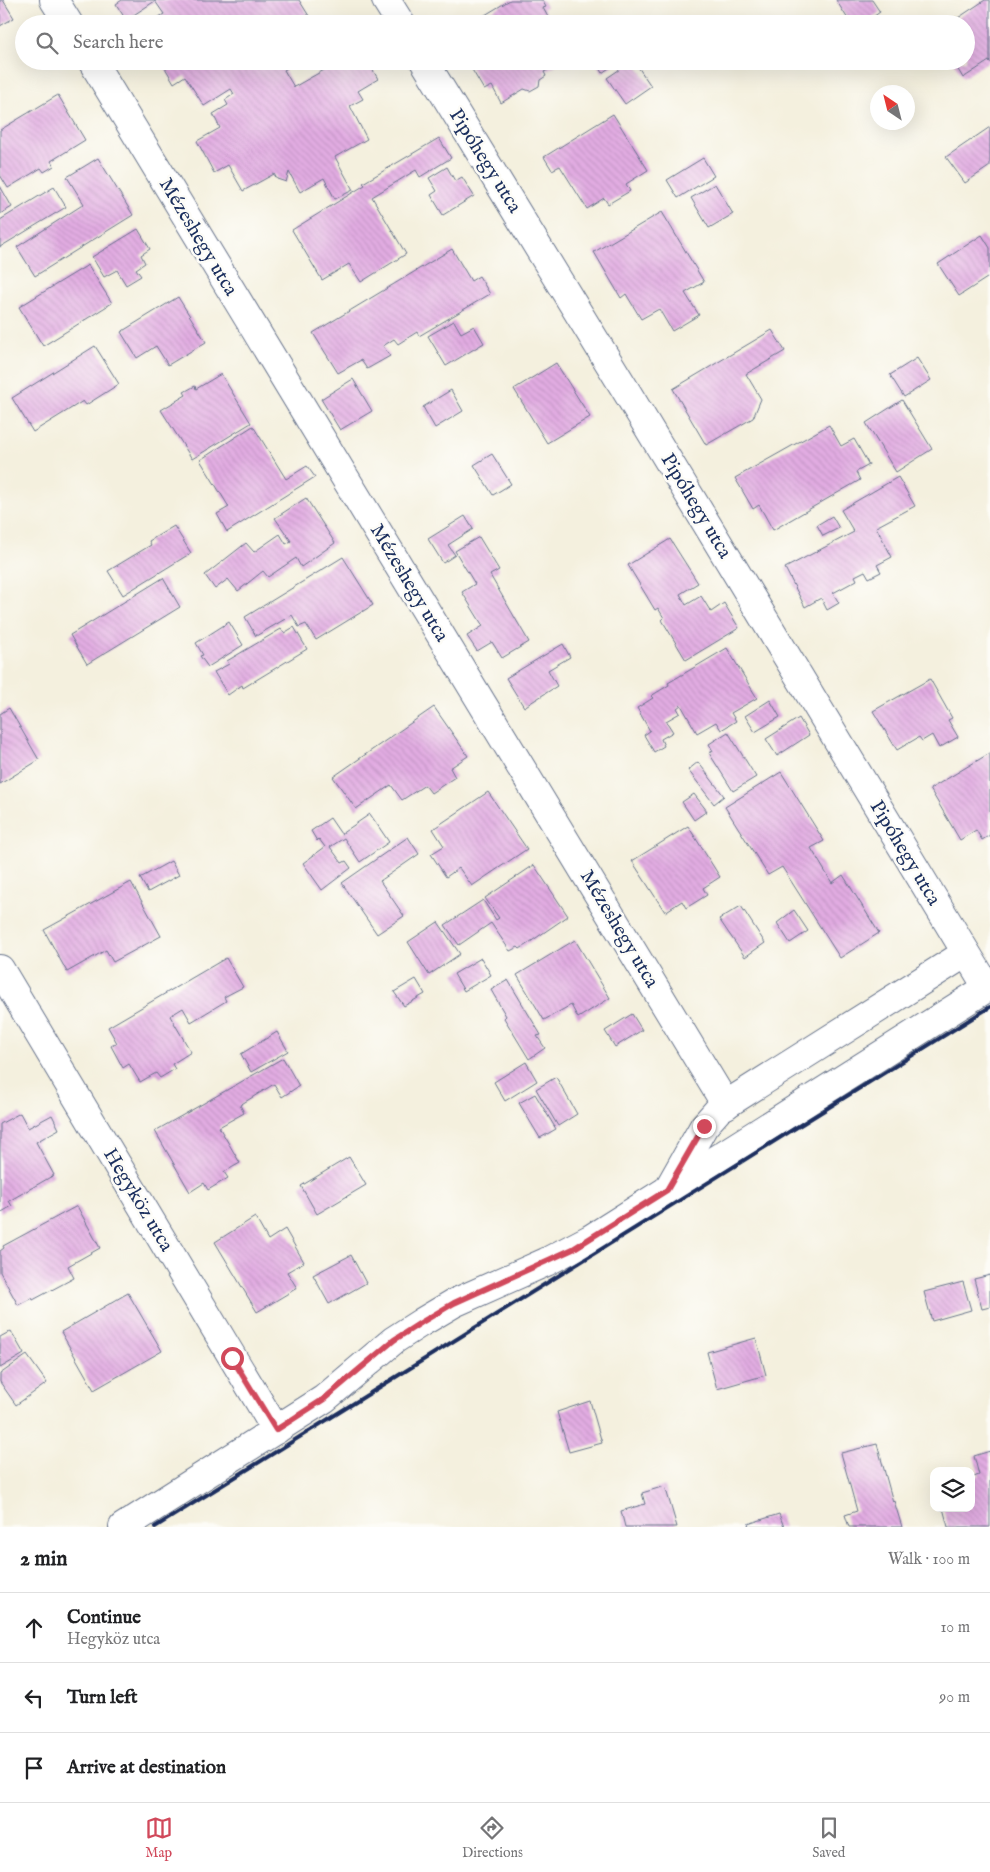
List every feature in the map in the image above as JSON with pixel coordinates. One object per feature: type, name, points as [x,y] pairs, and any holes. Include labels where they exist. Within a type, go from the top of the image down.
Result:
[{"type":"street","points":[[386,0],[395,15]]},
{"type":"street","name":"Mézeshegy utca","points":[[97,70],[726,1105]]},
{"type":"street","name":"Pipóhegy utca","points":[[430,70],[966,953],[989,986]]},
{"type":"street","points":[[667,1190],[704,1126],[714,1114],[966,953]]},
{"type":"street","name":"Hegyköz utca","points":[[0,969],[276,1430]]},
{"type":"street","points":[[123,1527],[324,1399],[394,1340],[422,1322],[454,1303],[573,1249],[989,986]]},
{"type":"building","points":[[0,0],[3,0],[14,18],[0,26]]},
{"type":"building","points":[[122,0],[299,0],[308,15],[162,15],[164,14],[155,1],[134,15],[123,15],[116,4]]},
{"type":"building","points":[[510,0],[542,0],[546,7],[543,8],[547,15],[485,15]]},
{"type":"building","points":[[836,0],[872,0],[880,12],[876,15],[845,15]]},
{"type":"building","points":[[985,0],[990,0],[990,63],[989,61],[963,78],[958,70],[975,70],[975,15],[962,15]]},
{"type":"building","points":[[166,70],[284,70],[294,87],[324,70],[373,70],[378,79],[358,91],[363,99],[350,106],[367,139],[335,157],[353,190],[335,199],[324,178],[300,192],[289,172],[286,182],[277,179],[274,174],[243,191],[228,165],[214,173],[197,141],[220,128],[213,114],[228,105],[225,100],[234,94],[231,89],[204,106],[185,76],[174,83]]},
{"type":"building","points":[[472,70],[547,70],[544,72],[546,76],[540,80],[539,86],[530,91],[524,89],[501,103],[492,86],[484,90]]},
{"type":"building","points":[[619,70],[640,70],[651,86],[625,104],[607,78]]},
{"type":"building","points":[[58,95],[85,140],[51,161],[54,166],[44,172],[41,168],[8,188],[0,175],[0,130]]},
{"type":"building","points":[[613,114],[648,170],[626,184],[630,191],[608,204],[604,198],[587,209],[560,166],[552,170],[544,157]]},
{"type":"building","points":[[990,127],[990,166],[965,183],[946,157]]},
{"type":"building","points":[[439,138],[451,158],[420,177],[416,170],[372,197],[406,254],[361,282],[349,264],[322,280],[292,230],[365,185],[363,183]]},
{"type":"building","points":[[98,158],[133,215],[35,276],[17,247],[84,204],[67,177]]},
{"type":"building","points":[[703,158],[714,176],[678,198],[667,180]]},
{"type":"building","points":[[447,167],[455,181],[462,177],[474,196],[443,215],[431,195],[437,191],[429,178]]},
{"type":"building","points":[[715,184],[733,214],[709,228],[691,198]]},
{"type":"building","points":[[0,186],[12,207],[0,214]]},
{"type":"building","points":[[54,187],[66,207],[0,247],[0,220]]},
{"type":"building","points":[[662,212],[704,282],[685,293],[699,315],[672,331],[659,309],[641,319],[626,294],[621,298],[594,252]]},
{"type":"building","points":[[138,229],[150,249],[141,255],[145,263],[136,269],[141,276],[126,285],[117,270],[104,277],[92,257]]},
{"type":"building","points":[[982,235],[990,248],[990,276],[959,296],[938,264]]},
{"type":"building","points":[[452,249],[471,281],[479,276],[490,294],[419,336],[417,332],[398,344],[394,339],[383,346],[390,356],[367,369],[361,360],[338,373],[313,333]]},
{"type":"building","points":[[88,265],[112,303],[43,346],[19,307]]},
{"type":"building","points":[[178,297],[206,342],[168,365],[156,346],[137,358],[121,332]]},
{"type":"building","points":[[454,321],[461,333],[474,326],[484,343],[446,366],[428,336]]},
{"type":"building","points":[[772,330],[785,351],[746,374],[761,399],[753,418],[706,445],[673,389]]},
{"type":"building","points":[[95,346],[119,384],[86,405],[83,401],[33,432],[12,398]]},
{"type":"building","points":[[917,358],[931,380],[904,397],[890,375]]},
{"type":"building","points":[[556,363],[590,417],[547,443],[514,389]]},
{"type":"building","points":[[221,374],[251,423],[192,459],[161,410],[186,395],[184,392],[195,386],[196,389]]},
{"type":"building","points":[[353,379],[372,411],[340,430],[321,399]]},
{"type":"building","points":[[451,390],[463,411],[435,428],[423,407]]},
{"type":"building","points":[[902,400],[932,449],[896,472],[866,423]]},
{"type":"building","points":[[829,425],[841,446],[854,439],[869,465],[856,472],[860,480],[773,530],[759,505],[753,509],[735,478]]},
{"type":"building","points":[[253,426],[286,479],[307,466],[315,477],[227,532],[217,514],[229,507],[200,460]]},
{"type":"building","points":[[492,454],[511,484],[493,495],[474,465]]},
{"type":"building","points":[[898,477],[915,506],[876,527],[892,557],[877,565],[881,572],[869,578],[865,571],[855,576],[857,580],[833,593],[839,603],[827,610],[821,598],[805,607],[785,568],[854,532],[841,510]]},
{"type":"building","points":[[306,498],[335,543],[301,567],[296,558],[268,577],[263,571],[238,591],[228,579],[215,589],[205,575],[246,543],[254,552],[280,534],[286,544],[291,541],[275,518]]},
{"type":"building","points":[[465,516],[473,529],[448,545],[455,555],[443,563],[428,539]]},
{"type":"building","points":[[832,516],[839,528],[823,536],[817,525]]},
{"type":"building","points":[[174,526],[191,553],[123,595],[108,571],[151,545],[149,541]]},
{"type":"building","points":[[479,537],[499,570],[490,575],[529,642],[502,658],[492,642],[477,651],[467,636],[483,626],[462,592],[475,584],[455,551]]},
{"type":"building","points":[[670,539],[698,583],[680,594],[686,605],[701,596],[711,612],[724,603],[739,628],[686,660],[662,620],[664,618],[658,608],[655,610],[628,565]]},
{"type":"building","points":[[343,557],[373,605],[316,640],[306,624],[299,627],[292,615],[256,636],[245,617]]},
{"type":"building","points":[[163,578],[180,607],[87,664],[70,635]]},
{"type":"building","points":[[229,622],[243,645],[208,667],[200,656],[203,655],[196,643]]},
{"type":"building","points":[[294,627],[307,649],[243,688],[242,685],[228,695],[214,672],[229,664],[227,661],[281,629],[284,633]]},
{"type":"building","points":[[563,644],[570,657],[548,670],[557,686],[524,707],[506,678]]},
{"type":"building","points":[[727,648],[757,698],[731,713],[736,721],[721,730],[716,722],[697,733],[681,705],[677,708],[680,713],[666,721],[673,732],[661,739],[664,746],[654,752],[644,735],[650,731],[637,708],[653,698],[651,696],[669,685],[668,683]]},
{"type":"building","points":[[930,679],[952,718],[948,720],[958,737],[939,748],[932,735],[922,741],[919,737],[897,750],[873,711]]},
{"type":"building","points":[[770,700],[780,717],[755,732],[745,716]]},
{"type":"building","points":[[434,707],[468,756],[450,768],[455,777],[431,793],[425,785],[402,800],[391,785],[356,809],[333,777]]},
{"type":"building","points":[[9,708],[39,760],[0,784],[0,714]]},
{"type":"building","points":[[799,718],[809,735],[777,756],[766,739]]},
{"type":"building","points":[[728,732],[756,777],[733,791],[709,753],[713,751],[709,744]]},
{"type":"building","points":[[990,753],[990,835],[982,840],[976,830],[960,840],[930,789]]},
{"type":"building","points":[[698,762],[724,796],[714,804],[688,770]]},
{"type":"building","points":[[781,772],[824,841],[811,848],[832,883],[843,875],[879,933],[840,958],[782,867],[768,875],[725,807]]},
{"type":"building","points":[[488,792],[527,849],[472,886],[459,868],[446,877],[431,854],[444,846],[433,829]]},
{"type":"building","points":[[694,794],[707,811],[694,820],[682,802]]},
{"type":"building","points":[[370,814],[389,842],[360,862],[344,838],[330,847],[342,863],[346,861],[351,868],[322,890],[303,863],[325,847],[319,839],[317,841],[311,831],[330,818],[341,834]]},
{"type":"building","points":[[688,826],[720,877],[703,888],[707,895],[686,908],[682,901],[665,912],[632,861]]},
{"type":"building","points":[[408,837],[419,854],[380,881],[404,916],[377,934],[342,883]]},
{"type":"building","points":[[171,861],[179,875],[148,892],[140,878]]},
{"type":"building","points":[[534,865],[568,916],[520,949],[518,947],[510,951],[491,923],[459,945],[445,925],[483,900],[496,920],[499,918],[485,898]]},
{"type":"building","points":[[131,882],[161,936],[113,962],[106,950],[67,972],[44,930]]},
{"type":"building","points":[[741,906],[765,943],[745,957],[719,919]]},
{"type":"building","points":[[794,910],[808,931],[790,943],[777,923]]},
{"type":"building","points":[[438,922],[460,954],[429,975],[408,942]]},
{"type":"building","points":[[575,940],[610,998],[578,1018],[571,1005],[544,1020],[517,975]]},
{"type":"building","points":[[226,958],[243,987],[224,997],[226,1001],[191,1022],[183,1008],[170,1016],[191,1052],[172,1064],[175,1069],[160,1078],[156,1073],[140,1082],[129,1064],[123,1068],[111,1046],[117,1043],[108,1027]]},
{"type":"building","points":[[481,958],[491,975],[464,991],[454,974]]},
{"type":"building","points":[[416,979],[425,994],[404,1006],[394,992]]},
{"type":"building","points":[[508,980],[541,1035],[537,1036],[545,1048],[529,1059],[504,1018],[506,1016],[491,990]]},
{"type":"building","points":[[632,1014],[642,1030],[615,1047],[605,1031]]},
{"type":"building","points":[[277,1032],[288,1051],[251,1072],[241,1054]]},
{"type":"building","points":[[283,1058],[299,1086],[282,1097],[274,1084],[240,1105],[244,1113],[219,1127],[240,1163],[224,1172],[228,1178],[208,1190],[204,1183],[190,1192],[155,1131]]},
{"type":"building","points":[[526,1062],[537,1081],[505,1101],[494,1082]]},
{"type":"building","points":[[556,1077],[577,1114],[558,1126],[536,1089]]},
{"type":"building","points":[[535,1094],[556,1129],[540,1138],[519,1103]]},
{"type":"building","points":[[20,1113],[28,1128],[52,1115],[59,1129],[36,1142],[54,1175],[9,1201],[12,1206],[0,1213],[0,1124]]},
{"type":"building","points":[[349,1157],[366,1185],[317,1214],[301,1186]]},
{"type":"building","points":[[77,1206],[100,1248],[68,1266],[74,1278],[33,1300],[32,1298],[18,1305],[0,1272],[0,1251],[4,1248],[3,1246]]},
{"type":"building","points":[[255,1217],[268,1240],[285,1229],[304,1262],[287,1272],[297,1288],[257,1312],[215,1242]]},
{"type":"building","points":[[351,1255],[366,1283],[329,1304],[313,1275]]},
{"type":"building","points":[[990,1275],[990,1307],[982,1309],[974,1279]]},
{"type":"building","points":[[963,1282],[971,1310],[932,1321],[924,1292]]},
{"type":"building","points":[[128,1293],[162,1351],[94,1390],[61,1332]]},
{"type":"building","points":[[11,1331],[24,1354],[0,1368],[0,1337]]},
{"type":"building","points":[[756,1338],[766,1375],[717,1389],[707,1352]]},
{"type":"building","points":[[27,1355],[47,1383],[16,1405],[0,1382],[0,1374]]},
{"type":"building","points":[[590,1401],[602,1443],[569,1452],[557,1412]]},
{"type":"building","points":[[877,1444],[902,1527],[849,1527],[845,1515],[857,1511],[841,1453]]},
{"type":"building","points":[[990,1451],[990,1527],[948,1527],[944,1512],[975,1512],[975,1476],[979,1475],[974,1456]]},
{"type":"building","points":[[665,1486],[677,1527],[625,1527],[621,1511],[645,1504],[642,1493]]},
{"type":"building","points":[[779,1514],[784,1527],[749,1527],[748,1524]]},
{"type":"railway","points":[[155,1527],[990,1007]]},
{"type":"route","points":[[232,1358],[276,1430],[324,1399],[394,1340],[422,1322],[454,1303],[573,1249],[667,1190],[704,1126]]}]
